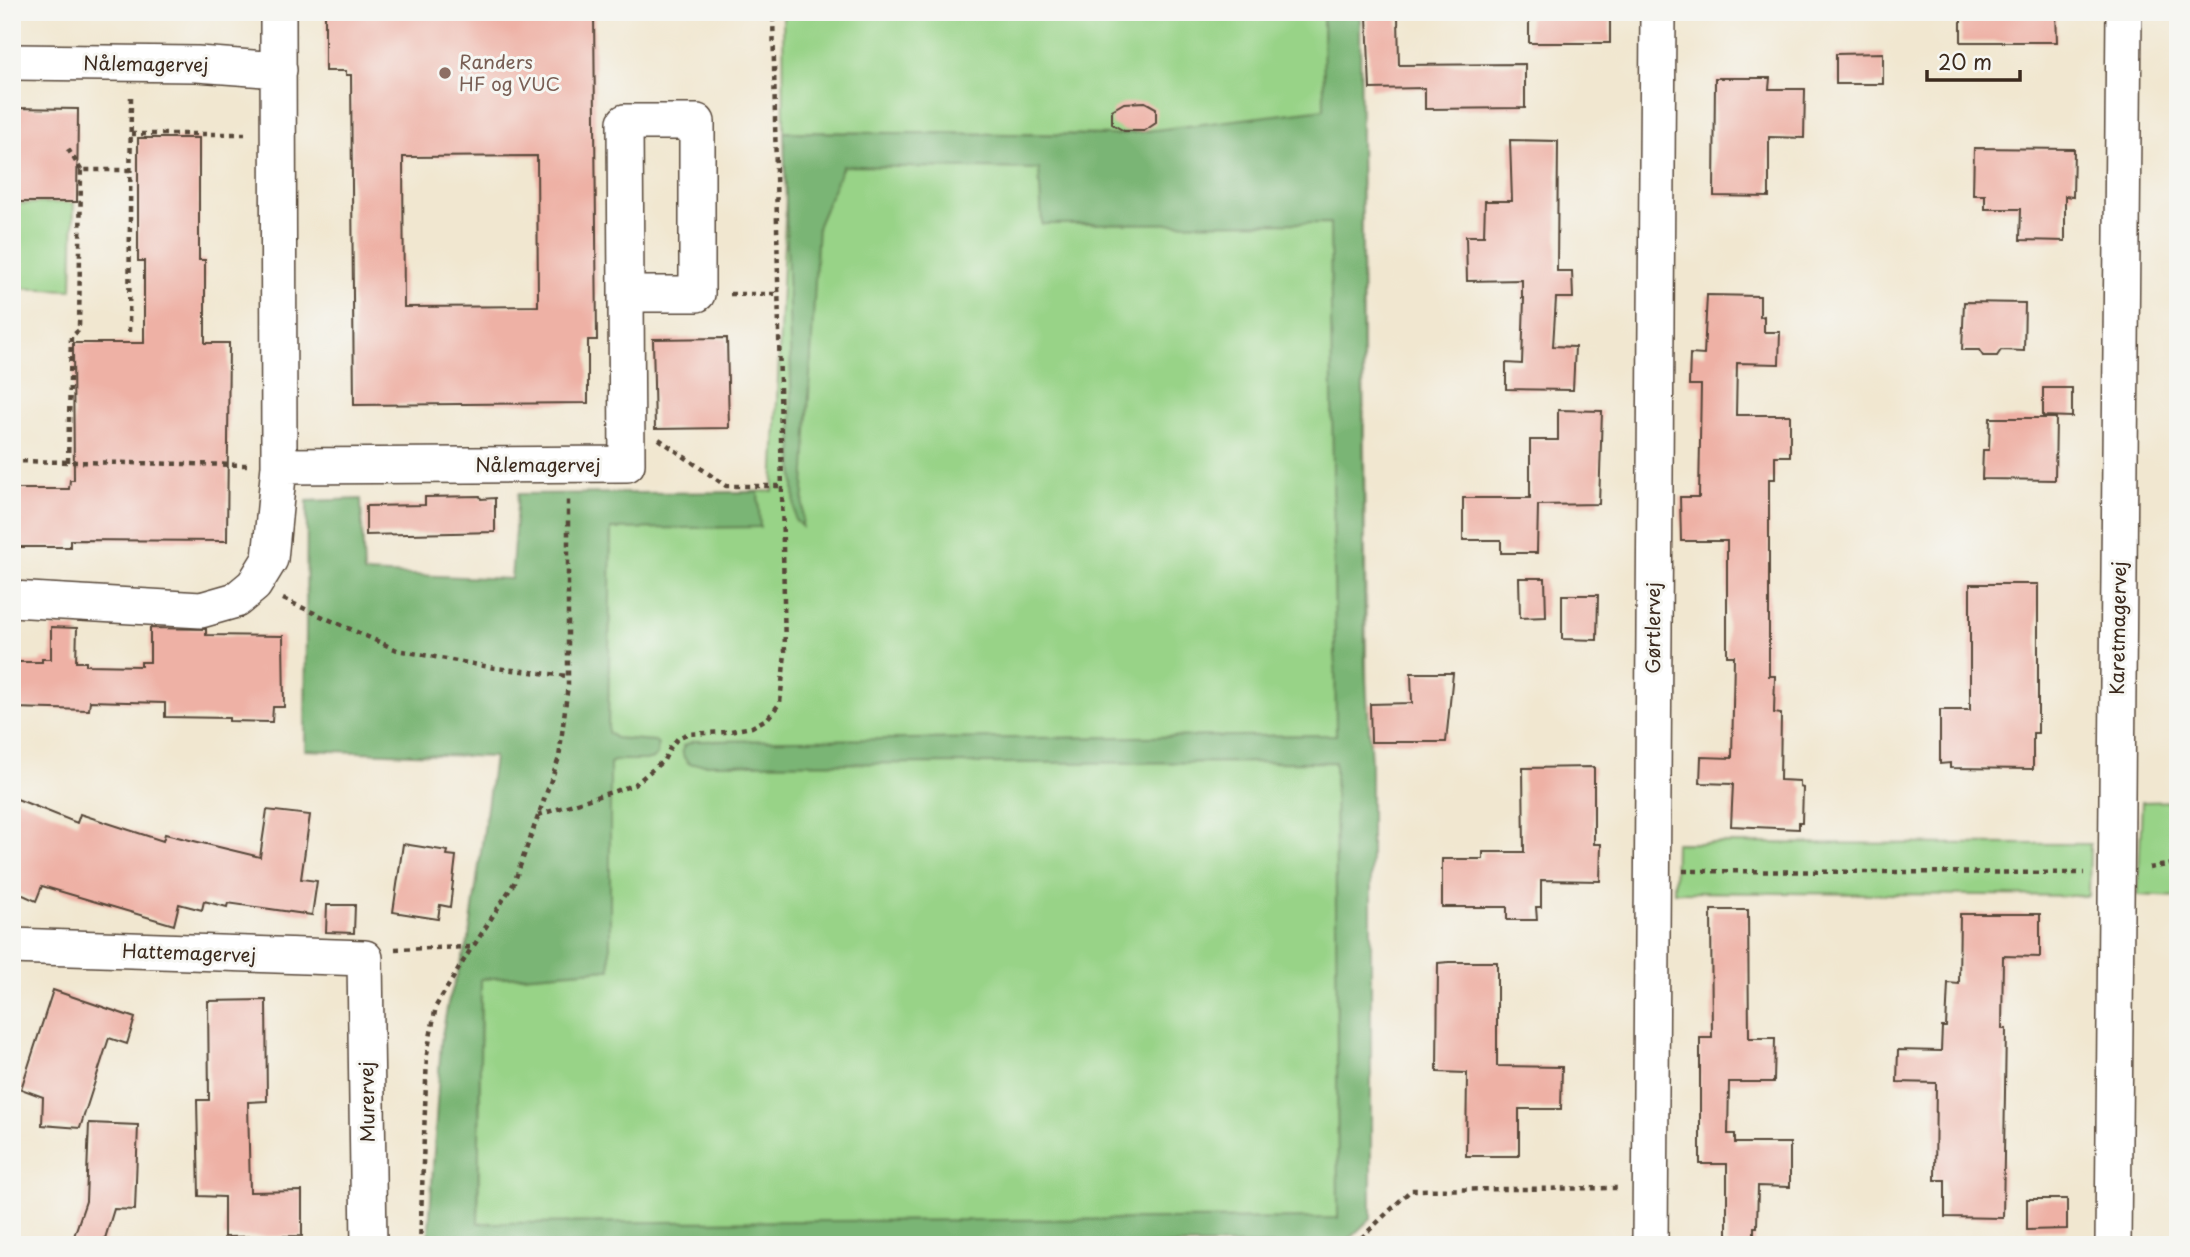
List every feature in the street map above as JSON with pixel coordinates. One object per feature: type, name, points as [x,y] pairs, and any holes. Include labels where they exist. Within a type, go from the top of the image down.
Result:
[{"type":"street","points":[[12,599],[201,610],[236,600],[254,585],[270,559],[279,466],[278,12]]},
{"type":"street","name":"Gørtlervej","points":[[1650,1245],[1658,12]]},
{"type":"street","name":"Karetmagervej","points":[[2113,1245],[2124,12]]},
{"type":"street","name":"Nålemagervej","points":[[12,62],[197,64],[279,70]]},
{"type":"street","name":"Nålemagervej","points":[[279,466],[626,464],[625,122],[697,122],[697,294]]},
{"type":"street","points":[[626,294],[697,294]]},
{"type":"street","name":"Hattemagervej","points":[[12,946],[365,958]]},
{"type":"street","name":"Murervej","points":[[365,958],[369,1245]]},
{"type":"path","points":[[538,815],[634,785],[664,760],[678,738],[687,734],[752,727],[768,719],[780,703],[785,667],[780,294],[772,84],[773,12]]},
{"type":"path","points":[[129,332],[131,63]]},
{"type":"path","points":[[131,134],[279,134]]},
{"type":"path","points":[[68,149],[81,170],[79,330],[71,337],[68,462]]},
{"type":"path","points":[[81,170],[130,170]]},
{"type":"path","points":[[697,294],[780,294]]},
{"type":"path","points":[[660,439],[726,486],[783,486]]},
{"type":"path","points":[[12,461],[279,466]]},
{"type":"path","points":[[420,1245],[430,1042],[436,1006],[514,883],[559,758],[568,676],[568,465]]},
{"type":"path","points":[[254,585],[311,614],[397,650],[495,668],[568,676]]},
{"type":"path","points":[[1651,871],[2116,873],[2178,863]]},
{"type":"path","points":[[365,958],[387,950],[473,947]]},
{"type":"path","points":[[1354,1245],[1411,1190],[1650,1188]]},
{"type":"green space","points":[[783,12],[1323,12],[1326,114],[1115,135],[784,132]]},
{"type":"green space","points":[[1323,12],[1360,12],[1365,665],[1371,762],[1371,1218],[1343,1245],[428,1245],[441,1041],[448,1003],[469,938],[494,757],[305,750],[307,501],[361,499],[364,573],[511,579],[518,494],[758,492],[760,527],[611,529],[608,732],[615,738],[655,741],[658,745],[657,755],[651,760],[616,760],[610,763],[610,969],[481,979],[478,1223],[1338,1218],[1335,762],[690,764],[684,758],[683,752],[683,746],[694,741],[1336,735],[1330,223],[1042,224],[1039,169],[843,166],[818,225],[802,527],[795,520],[784,132],[1115,135],[1324,109]]},
{"type":"green space","points":[[1361,139],[1371,1166],[1338,1219],[478,1224],[481,979],[603,969],[601,497],[773,491],[788,150]]},
{"type":"green space","points":[[74,202],[72,290],[12,288],[12,204]]},
{"type":"green space","points":[[2178,801],[2178,897],[2138,895],[2142,802]]},
{"type":"green space","points":[[1675,843],[2090,844],[2089,896],[1674,892]]},
{"type":"building","points":[[325,12],[594,12],[597,340],[588,340],[588,403],[354,405],[351,75],[346,75],[346,71],[325,71]],"holes":[[[537,156],[538,306],[404,307],[403,157]]]},
{"type":"building","points":[[1568,12],[1610,12],[1610,43],[1529,43],[1529,17]]},
{"type":"building","points":[[1961,12],[2056,12],[2057,42],[1961,42]]},
{"type":"building","points":[[1367,16],[1398,16],[1399,65],[1525,64],[1525,108],[1425,109],[1425,88],[1370,89]]},
{"type":"building","points":[[1883,53],[1883,84],[1836,84],[1836,54]]},
{"type":"building","points":[[1715,78],[1770,78],[1769,89],[1805,89],[1804,138],[1769,137],[1769,197],[1714,196]]},
{"type":"building","points":[[1145,102],[1156,108],[1156,123],[1144,131],[1124,131],[1112,124],[1112,110],[1124,103]]},
{"type":"building","points":[[12,108],[78,109],[77,202],[12,202]]},
{"type":"building","points":[[138,138],[199,138],[199,260],[205,260],[205,343],[229,343],[227,541],[70,540],[70,547],[12,547],[12,489],[69,489],[70,480],[74,480],[73,343],[144,343],[144,261],[138,261]]},
{"type":"building","points":[[1510,140],[1558,141],[1557,271],[1572,271],[1573,298],[1556,298],[1553,346],[1575,347],[1573,390],[1506,389],[1506,363],[1522,364],[1522,280],[1467,281],[1466,236],[1484,236],[1485,201],[1512,201]]},
{"type":"building","points":[[1974,148],[2074,149],[2073,197],[2065,196],[2065,241],[2020,240],[2021,209],[1985,209],[1985,195],[1973,195]]},
{"type":"building","points":[[1707,295],[1760,296],[1760,317],[1764,316],[1764,332],[1780,332],[1779,364],[1737,363],[1736,415],[1790,415],[1790,456],[1775,456],[1775,479],[1769,479],[1769,676],[1775,676],[1774,713],[1781,714],[1780,780],[1800,781],[1800,787],[1803,788],[1802,822],[1799,822],[1799,829],[1731,826],[1733,784],[1700,783],[1701,757],[1732,758],[1734,656],[1727,656],[1727,541],[1681,541],[1680,497],[1699,497],[1701,385],[1689,385],[1690,354],[1704,355]]},
{"type":"building","points":[[1964,302],[2025,303],[2024,351],[2001,350],[1997,356],[1983,356],[1979,350],[1962,350]]},
{"type":"building","points":[[727,338],[729,428],[655,429],[653,339]]},
{"type":"building","points":[[2043,388],[2072,388],[2072,417],[2043,416]]},
{"type":"building","points":[[1558,410],[1602,411],[1599,504],[1538,505],[1537,553],[1501,553],[1501,540],[1463,540],[1463,498],[1530,498],[1530,440],[1558,440]]},
{"type":"building","points":[[1990,418],[2056,418],[2055,480],[1982,479],[1983,450],[1989,450]]},
{"type":"building","points":[[480,496],[481,499],[495,498],[495,532],[366,535],[366,506],[425,505],[425,497]]},
{"type":"building","points":[[1519,578],[1545,578],[1546,617],[1520,618]]},
{"type":"building","points":[[1970,584],[2038,584],[2038,733],[2033,733],[2033,769],[1950,768],[1950,763],[1940,764],[1940,710],[1970,710]]},
{"type":"building","points":[[1562,595],[1598,595],[1597,640],[1562,639]]},
{"type":"building","points":[[51,627],[77,628],[76,662],[86,662],[86,665],[141,666],[141,662],[150,662],[150,628],[206,629],[206,635],[283,636],[284,707],[273,707],[272,722],[165,717],[165,703],[90,701],[89,710],[14,708],[12,662],[42,662],[42,659],[51,659]]},
{"type":"building","points":[[1411,673],[1453,673],[1446,742],[1371,742],[1370,704],[1412,703]]},
{"type":"building","points":[[1594,767],[1594,844],[1601,844],[1600,881],[1541,880],[1541,907],[1536,907],[1537,920],[1507,920],[1507,907],[1442,907],[1442,859],[1483,859],[1483,852],[1524,852],[1523,768]]},
{"type":"building","points":[[12,797],[77,823],[80,814],[163,841],[165,834],[260,857],[267,810],[310,815],[301,879],[317,881],[312,915],[228,903],[227,907],[204,901],[202,910],[179,904],[174,925],[42,886],[36,901],[12,890]]},
{"type":"building","points":[[403,844],[448,851],[447,855],[456,856],[450,907],[440,905],[438,919],[393,912]]},
{"type":"building","points":[[327,905],[355,905],[354,933],[326,932]]},
{"type":"building","points":[[1711,910],[1748,910],[1749,1038],[1775,1038],[1774,1082],[1729,1082],[1728,1134],[1735,1134],[1735,1143],[1790,1143],[1790,1187],[1758,1186],[1754,1245],[1727,1245],[1727,1164],[1700,1164],[1700,1038],[1712,1038]]},
{"type":"building","points":[[1960,914],[2040,914],[2040,957],[2003,956],[2002,1029],[2006,1029],[2003,1218],[1945,1217],[1945,1180],[1935,1180],[1936,1083],[1897,1082],[1898,1050],[1941,1051],[1942,1027],[1946,1027],[1948,983],[1959,984]]},
{"type":"building","points":[[1497,962],[1497,1066],[1562,1067],[1561,1109],[1519,1109],[1519,1156],[1466,1156],[1467,1073],[1437,1072],[1438,963]]},
{"type":"building","points":[[53,990],[135,1018],[127,1044],[109,1038],[80,1128],[42,1125],[43,1097],[21,1089]]},
{"type":"building","points":[[266,1000],[267,1101],[248,1102],[250,1192],[302,1191],[302,1236],[224,1237],[224,1197],[199,1196],[197,1100],[209,1100],[208,1001]]},
{"type":"building","points":[[89,1123],[138,1125],[135,1210],[114,1209],[103,1245],[71,1245],[86,1201]]},
{"type":"building","points":[[2027,1199],[2067,1199],[2067,1229],[2027,1230]]},
{"type":"place","name":"Randers HF og VUC","points":[[445,73]]}]
